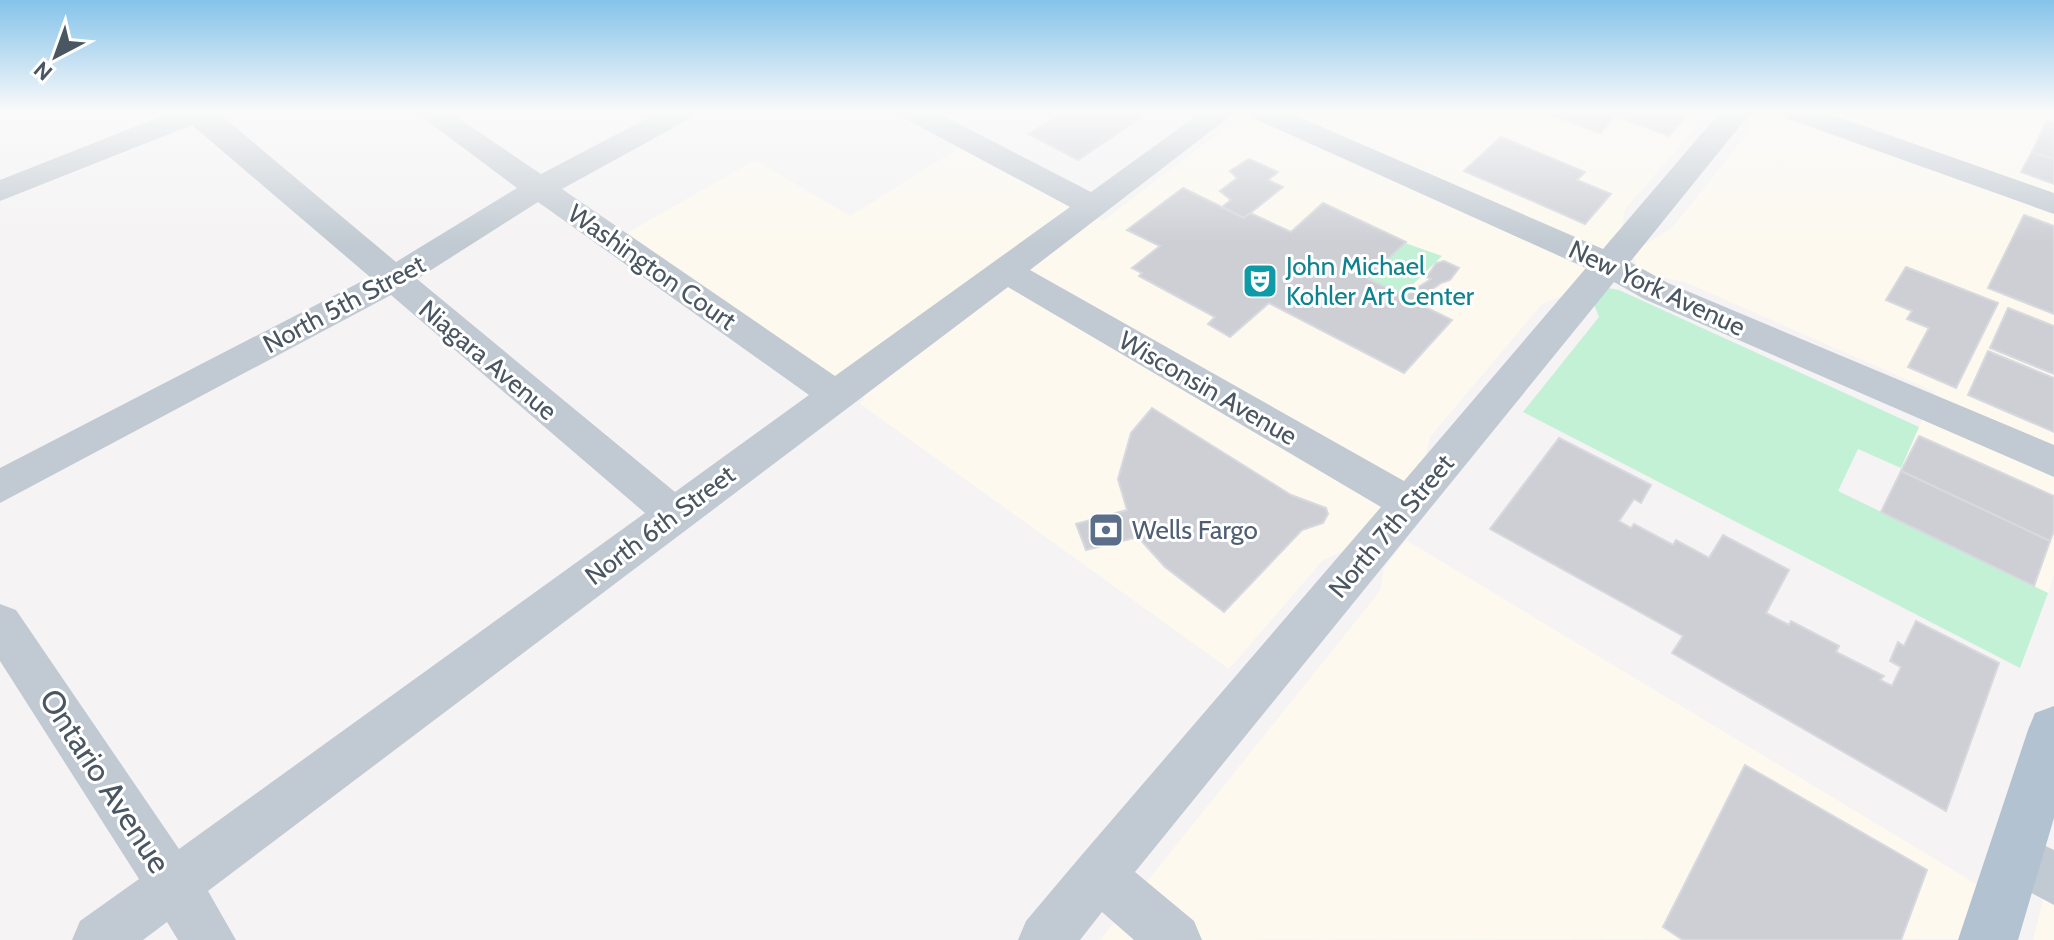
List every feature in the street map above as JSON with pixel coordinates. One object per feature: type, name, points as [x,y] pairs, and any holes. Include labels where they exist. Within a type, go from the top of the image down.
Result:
[{"type":"main road","points":[[1988,940],[2034,868],[2054,730]]},
{"type":"street","points":[[0,191],[90,155]]},
{"type":"street","name":"Niagara Avenue","points":[[247,155],[391,280],[674,514]]},
{"type":"street","name":"Washington Court","points":[[492,155],[835,395]]},
{"type":"street","name":"North 5th Street","points":[[0,487],[442,252],[539,188],[601,155]]},
{"type":"street","points":[[996,155],[1094,206]]},
{"type":"street","name":"North 6th Street","points":[[99,940],[1163,155]]},
{"type":"street","name":"New York Avenue","points":[[1360,155],[1609,265],[1656,291],[2054,462]]},
{"type":"street","name":"North 7th Street","points":[[1045,940],[1701,155]]},
{"type":"street","points":[[1916,155],[2054,204]]},
{"type":"street","name":"Wisconsin Avenue","points":[[1006,271],[1410,504]]},
{"type":"street","name":"Ontario Avenue","points":[[0,623],[209,940]]},
{"type":"street","points":[[1098,875],[1175,940]]},
{"type":"shaded area","points":[[948,155],[976,155],[1103,221],[1190,155],[1672,155],[1625,209],[1622,227],[1565,295],[1542,304],[1430,437],[1425,459],[1350,548],[1323,560],[1229,669],[859,403],[865,398],[627,233],[755,160],[850,216]]},
{"type":"shaded area","points":[[1731,155],[2054,155],[2054,575],[2048,593],[1881,512],[1935,392],[1685,282],[1650,275],[1636,265],[1634,257],[1644,245],[1672,228]]},
{"type":"shaded area","points":[[1406,540],[1983,888],[1960,939],[1100,940],[1380,591],[1384,568]]},
{"type":"shaded area","points":[[2054,856],[2054,940],[2033,940]]},
{"type":"green space","points":[[1405,243],[1442,256],[1402,295],[1367,278]]},
{"type":"green space","points":[[1608,288],[1619,290],[1919,427],[1901,468],[1858,449],[1838,491],[2048,593],[2020,668],[1523,412],[1599,317],[1593,302]]},
{"type":"building","points":[[1068,155],[1086,155],[1078,160]]},
{"type":"building","points":[[1482,155],[1544,155],[1585,172],[1577,180],[1611,194],[1585,224],[1464,171]]},
{"type":"building","points":[[2030,155],[2054,159],[2054,184],[2021,172]]},
{"type":"building","points":[[1249,159],[1278,172],[1268,180],[1283,187],[1244,218],[1222,207],[1231,200],[1220,191],[1237,178],[1230,171]]},
{"type":"building","name":"John Michael Kohler Art Center","points":[[1183,188],[1244,218],[1250,213],[1291,232],[1323,203],[1406,242],[1367,278],[1404,296],[1431,279],[1427,277],[1436,263],[1444,261],[1459,268],[1450,280],[1415,302],[1452,320],[1404,373],[1269,303],[1230,337],[1208,324],[1215,317],[1139,276],[1142,273],[1132,268],[1160,246],[1127,230]]},
{"type":"building","points":[[2024,215],[2054,226],[2054,314],[1988,288]]},
{"type":"building","points":[[1906,267],[1998,303],[1956,388],[1908,367],[1929,328],[1907,319],[1912,311],[1886,300]]},
{"type":"building","points":[[2008,308],[2054,326],[2054,374],[1990,348]]},
{"type":"building","points":[[1988,351],[2054,378],[2054,432],[1968,395]]},
{"type":"building","points":[[1152,408],[1291,495],[1326,508],[1328,514],[1323,523],[1302,530],[1224,612],[1165,567],[1138,537],[1086,550],[1076,524],[1127,510],[1118,479],[1131,433]]},
{"type":"building","points":[[1919,436],[2054,496],[2054,531],[2050,541],[1901,471]]},
{"type":"building","points":[[1559,438],[1651,485],[1641,503],[1634,499],[1619,521],[1631,528],[1634,524],[1673,545],[1676,540],[1709,558],[1723,535],[1789,570],[1766,613],[1789,625],[1791,621],[1839,646],[1836,652],[1884,676],[1880,680],[1892,686],[1901,667],[1890,661],[1898,642],[1904,646],[1916,621],[1999,663],[1946,811],[1672,653],[1683,636],[1490,529]]},
{"type":"building","points":[[1901,471],[2050,541],[2034,586],[1881,512]]},
{"type":"building","points":[[1745,765],[1927,870],[1901,940],[1683,940],[1663,927]]},
{"type":"place","name":"John Michael Kohler Art Center","points":[[1260,281]]},
{"type":"place","name":"Wells Fargo","points":[[1106,530]]}]
